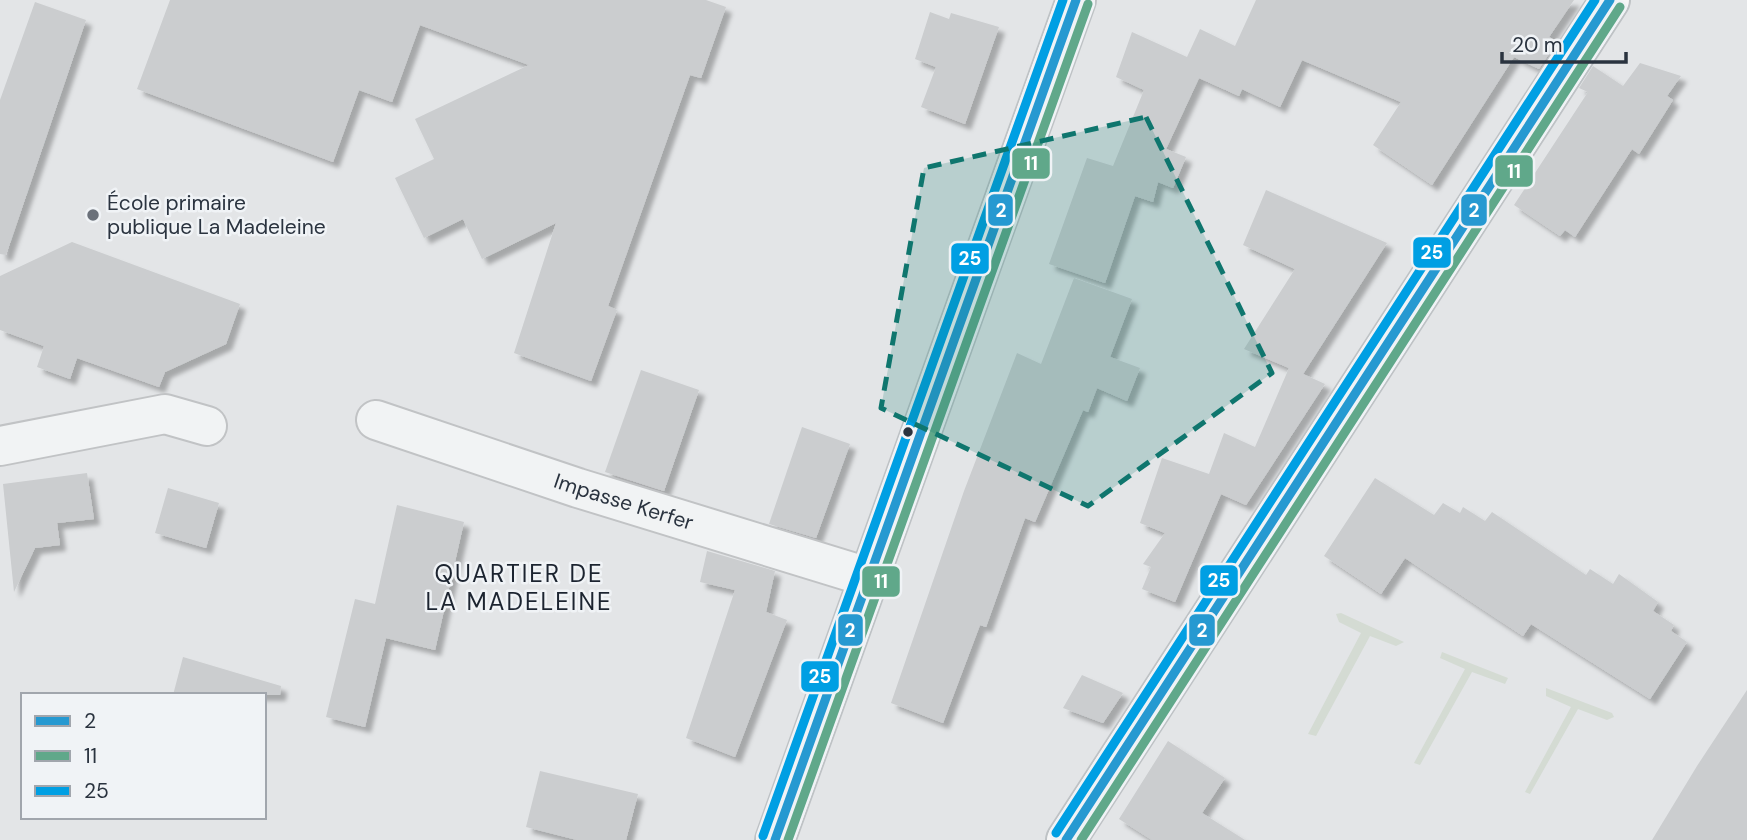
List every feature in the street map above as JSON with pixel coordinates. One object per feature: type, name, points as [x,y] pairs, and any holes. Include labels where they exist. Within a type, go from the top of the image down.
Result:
[{"type":"main road","points":[[775,840],[1076,0]]},
{"type":"main road","points":[[1066,840],[1610,0]]},
{"type":"street","points":[[0,446],[165,414],[207,426]]},
{"type":"street","name":"Impasse Kerfer","points":[[376,420],[578,488],[871,578]]},
{"type":"highlighted area","points":[[1146,117],[1272,373],[1088,506],[881,408],[924,168]]},
{"type":"shaded area","points":[[1341,613],[1404,642],[1396,646],[1370,636],[1316,736],[1308,734],[1361,633],[1339,622],[1336,614]]},
{"type":"shaded area","points":[[1442,652],[1508,678],[1505,684],[1472,672],[1420,765],[1414,763],[1465,669],[1440,658]]},
{"type":"shaded area","points":[[1546,688],[1612,713],[1614,717],[1607,720],[1578,709],[1530,794],[1525,792],[1571,707],[1546,696]]},
{"type":"building","points":[[170,0],[706,0],[726,7],[701,78],[690,75],[608,306],[617,310],[591,381],[514,353],[556,223],[482,259],[463,219],[424,238],[395,178],[434,159],[415,119],[529,65],[420,25],[392,102],[359,90],[333,162],[137,89]]},
{"type":"building","points":[[1256,0],[1574,0],[1549,37],[1557,42],[1539,69],[1514,57],[1432,185],[1373,145],[1401,102],[1302,60],[1280,107],[1242,89],[1239,96],[1199,78],[1166,149],[1186,157],[1173,188],[1158,182],[1153,202],[1135,196],[1105,283],[1049,264],[1087,158],[1113,166],[1144,90],[1116,77],[1132,32],[1187,57],[1200,29],[1235,46]]},
{"type":"building","points":[[35,2],[86,20],[6,255],[0,254],[0,100]]},
{"type":"building","points":[[930,12],[949,19],[951,13],[999,27],[965,124],[921,107],[936,67],[915,59]]},
{"type":"building","points":[[1640,63],[1681,76],[1667,96],[1673,100],[1639,154],[1632,149],[1575,237],[1565,230],[1560,236],[1514,205],[1588,92],[1579,88],[1593,66],[1623,86]]},
{"type":"building","points":[[1266,190],[1387,243],[1303,374],[1325,384],[1246,505],[1221,494],[1175,602],[1142,589],[1151,567],[1143,564],[1165,533],[1140,523],[1162,458],[1209,474],[1224,433],[1255,447],[1289,368],[1244,349],[1295,269],[1243,245]]},
{"type":"building","points":[[72,242],[240,304],[226,344],[165,372],[159,387],[77,358],[70,379],[37,367],[44,346],[0,330],[0,276]]},
{"type":"building","points":[[1074,278],[1132,299],[1110,357],[1140,368],[1127,401],[1097,388],[1088,412],[1083,410],[1035,522],[1025,518],[986,627],[980,625],[943,723],[891,703],[964,491],[1017,353],[1041,364]]},
{"type":"building","points":[[641,370],[699,390],[664,491],[605,472]]},
{"type":"building","points":[[802,427],[850,444],[816,538],[769,524]]},
{"type":"building","points":[[87,473],[94,519],[57,523],[60,545],[35,548],[14,592],[3,484]]},
{"type":"building","points":[[1375,478],[1434,515],[1443,503],[1460,513],[1463,507],[1485,521],[1492,512],[1586,575],[1590,569],[1613,584],[1619,574],[1658,602],[1653,611],[1674,625],[1671,631],[1687,642],[1650,699],[1531,624],[1523,636],[1405,558],[1381,594],[1324,556]]},
{"type":"building","points":[[168,488],[219,503],[206,548],[155,533]]},
{"type":"building","points":[[397,505],[464,522],[435,650],[386,638],[365,727],[326,717],[355,599],[375,604]]},
{"type":"building","points":[[707,551],[775,571],[766,612],[787,620],[735,757],[686,738],[735,590],[700,582]]},
{"type":"building","points":[[183,657],[281,686],[280,695],[174,693]]},
{"type":"building","points":[[1082,675],[1123,693],[1103,723],[1063,708]]},
{"type":"building","points":[[1747,690],[1747,840],[1652,840],[1697,766]]},
{"type":"building","points":[[1168,741],[1225,778],[1202,813],[1245,840],[1152,840],[1119,819]]},
{"type":"building","points":[[540,771],[638,794],[626,840],[577,840],[526,827]]},
{"type":"transit line","name":"25","points":[[763,836],[1063,0]]},
{"type":"transit line","name":"2","points":[[775,840],[1076,0]]},
{"type":"transit line","name":"25","points":[[1056,833],[1595,0]]},
{"type":"transit line","name":"2","points":[[1066,840],[1610,0]]},
{"type":"transit line","name":"11","points":[[788,840],[1088,4]]},
{"type":"transit line","name":"11","points":[[1081,840],[1620,7]]},
{"type":"place","name":"École primaire publique La Madeleine","points":[[93,215]]},
{"type":"district","name":"QUARTIER DE LA MADELEINE","points":[[519,588]]}]
